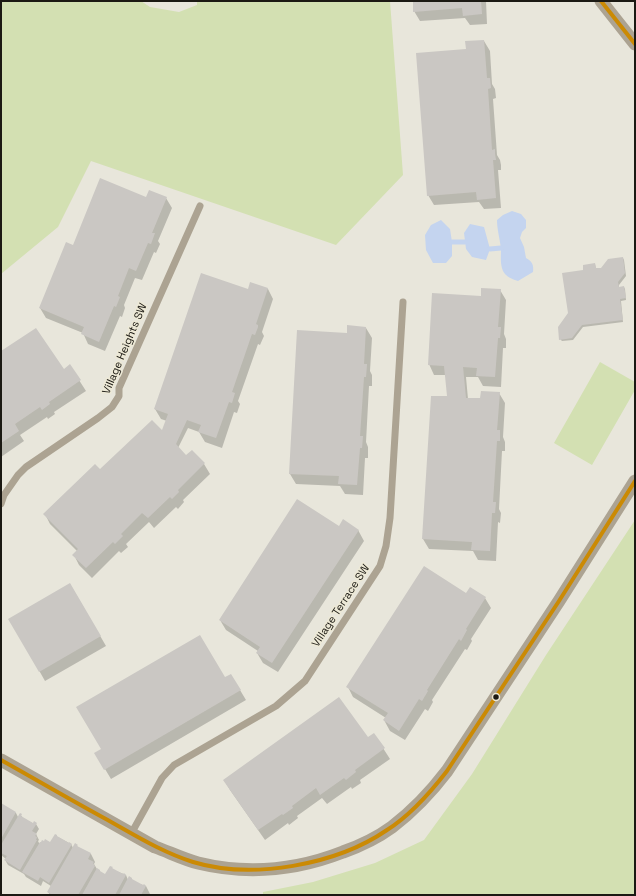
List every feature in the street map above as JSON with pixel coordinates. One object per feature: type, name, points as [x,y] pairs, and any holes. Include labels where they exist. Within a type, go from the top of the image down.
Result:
[{"type":"street","points":[[601,1],[635,44]]},
{"type":"street","points":[[1,760],[155,847],[198,863],[238,870],[265,870],[302,865],[327,858],[358,846],[375,838],[391,827],[418,804],[447,771],[559,601],[635,481]]},
{"type":"lane","name":"Village Heights SW","points":[[1,504],[4,495],[26,467],[112,407],[119,396],[119,388],[200,206]]},
{"type":"lane","name":"Village Terrace SW","points":[[131,834],[162,778],[174,765],[276,706],[305,681],[380,566],[386,546],[390,518],[403,302]]},
{"type":"green space","points":[[141,1],[150,7],[179,12],[197,5],[197,1],[390,1],[403,175],[336,245],[91,161],[58,227],[1,274],[1,2]]},
{"type":"green space","points":[[600,362],[635,382],[635,390],[592,465],[554,443]]},
{"type":"green space","points":[[635,520],[635,895],[263,895],[263,892],[313,882],[375,863],[424,840],[472,774],[546,655]]},
{"type":"water","points":[[512,211],[521,214],[526,220],[526,228],[522,232],[520,238],[524,247],[526,258],[530,260],[533,267],[533,272],[518,281],[511,279],[503,271],[497,224],[497,220],[503,215]]},
{"type":"water","points":[[441,220],[450,229],[452,256],[446,263],[433,263],[426,250],[425,235],[431,225]]},
{"type":"water","points":[[470,224],[484,227],[490,249],[486,260],[472,257],[466,249],[464,233]]},
{"type":"building","points":[[413,1],[481,1],[482,14],[463,16],[462,8],[413,12]]},
{"type":"building","points":[[484,40],[487,78],[490,78],[491,88],[488,89],[492,150],[495,149],[496,160],[493,160],[496,198],[477,200],[476,192],[427,196],[416,53],[466,49],[465,41]]},
{"type":"building","points":[[100,178],[146,197],[149,190],[167,197],[152,233],[155,233],[151,244],[148,243],[136,271],[129,268],[118,296],[120,297],[116,307],[114,306],[99,342],[81,334],[84,327],[39,308],[66,242],[73,245]]},
{"type":"building","points":[[623,257],[625,273],[618,282],[619,287],[624,286],[626,298],[620,299],[623,320],[582,325],[572,338],[559,340],[558,327],[568,313],[562,273],[583,270],[583,265],[595,263],[596,268],[601,268],[608,259]]},
{"type":"building","points":[[201,273],[248,289],[250,282],[268,288],[256,324],[258,327],[255,335],[252,334],[232,392],[235,393],[232,403],[229,402],[216,438],[198,432],[201,425],[187,420],[176,444],[186,455],[192,450],[205,463],[178,490],[179,492],[172,499],[170,497],[148,518],[142,513],[121,534],[123,536],[115,544],[113,542],[86,568],[72,555],[78,549],[43,514],[95,464],[100,469],[152,420],[162,430],[168,414],[154,409]]},
{"type":"building","points":[[481,288],[501,289],[498,327],[501,327],[500,338],[498,338],[495,377],[476,376],[477,368],[463,367],[466,398],[480,398],[481,391],[500,392],[497,430],[500,430],[500,441],[497,441],[493,502],[496,502],[495,513],[492,513],[490,551],[471,550],[472,542],[422,539],[431,396],[447,396],[444,366],[428,365],[432,293],[481,296]]},
{"type":"building","points":[[347,325],[366,327],[364,364],[367,364],[366,377],[364,377],[360,436],[363,436],[362,448],[360,448],[357,485],[338,484],[339,476],[289,474],[297,330],[347,333]]},
{"type":"building","points":[[36,328],[64,369],[70,364],[81,380],[49,402],[50,404],[42,410],[40,407],[15,424],[19,431],[1,443],[1,351]]},
{"type":"building","points":[[297,499],[339,526],[343,519],[359,530],[272,663],[256,653],[260,647],[219,620]]},
{"type":"building","points":[[424,566],[466,593],[470,587],[486,597],[466,629],[467,630],[461,641],[459,639],[427,690],[428,691],[422,701],[419,699],[399,731],[383,720],[388,713],[346,687]]},
{"type":"building","points":[[70,583],[101,636],[39,672],[8,619]]},
{"type":"building","points":[[200,635],[225,677],[231,674],[241,690],[104,770],[94,753],[101,749],[76,707]]},
{"type":"building","points":[[339,697],[368,737],[374,733],[385,748],[355,770],[356,772],[346,780],[344,778],[320,795],[316,788],[292,806],[293,808],[258,830],[223,780]]},
{"type":"building","points":[[1,803],[16,812],[1,839]]},
{"type":"building","points":[[20,813],[22,814],[21,816],[33,823],[34,821],[37,823],[32,831],[37,834],[35,836],[37,837],[37,840],[20,870],[4,860],[7,856],[1,853],[1,845]]},
{"type":"building","points":[[55,834],[72,844],[49,883],[40,877],[38,881],[22,872],[40,842],[42,840],[44,841],[45,839],[50,842]]},
{"type":"building","points":[[75,843],[78,845],[77,846],[91,853],[88,859],[94,862],[93,863],[95,866],[78,895],[53,895],[47,892]]},
{"type":"building","points":[[110,866],[126,875],[115,895],[82,895],[97,868],[105,874]]},
{"type":"building","points":[[129,876],[146,886],[141,895],[119,895]]},
{"type":"waterway","points":[[452,242],[465,242]]},
{"type":"waterway","points":[[490,249],[501,248]]},
{"type":"transit line","points":[[601,1],[635,44]]},
{"type":"transit line","points":[[1,760],[147,842],[193,862],[241,870],[293,866],[319,860],[366,842],[396,824],[412,811],[447,771],[559,601],[635,481]]}]
